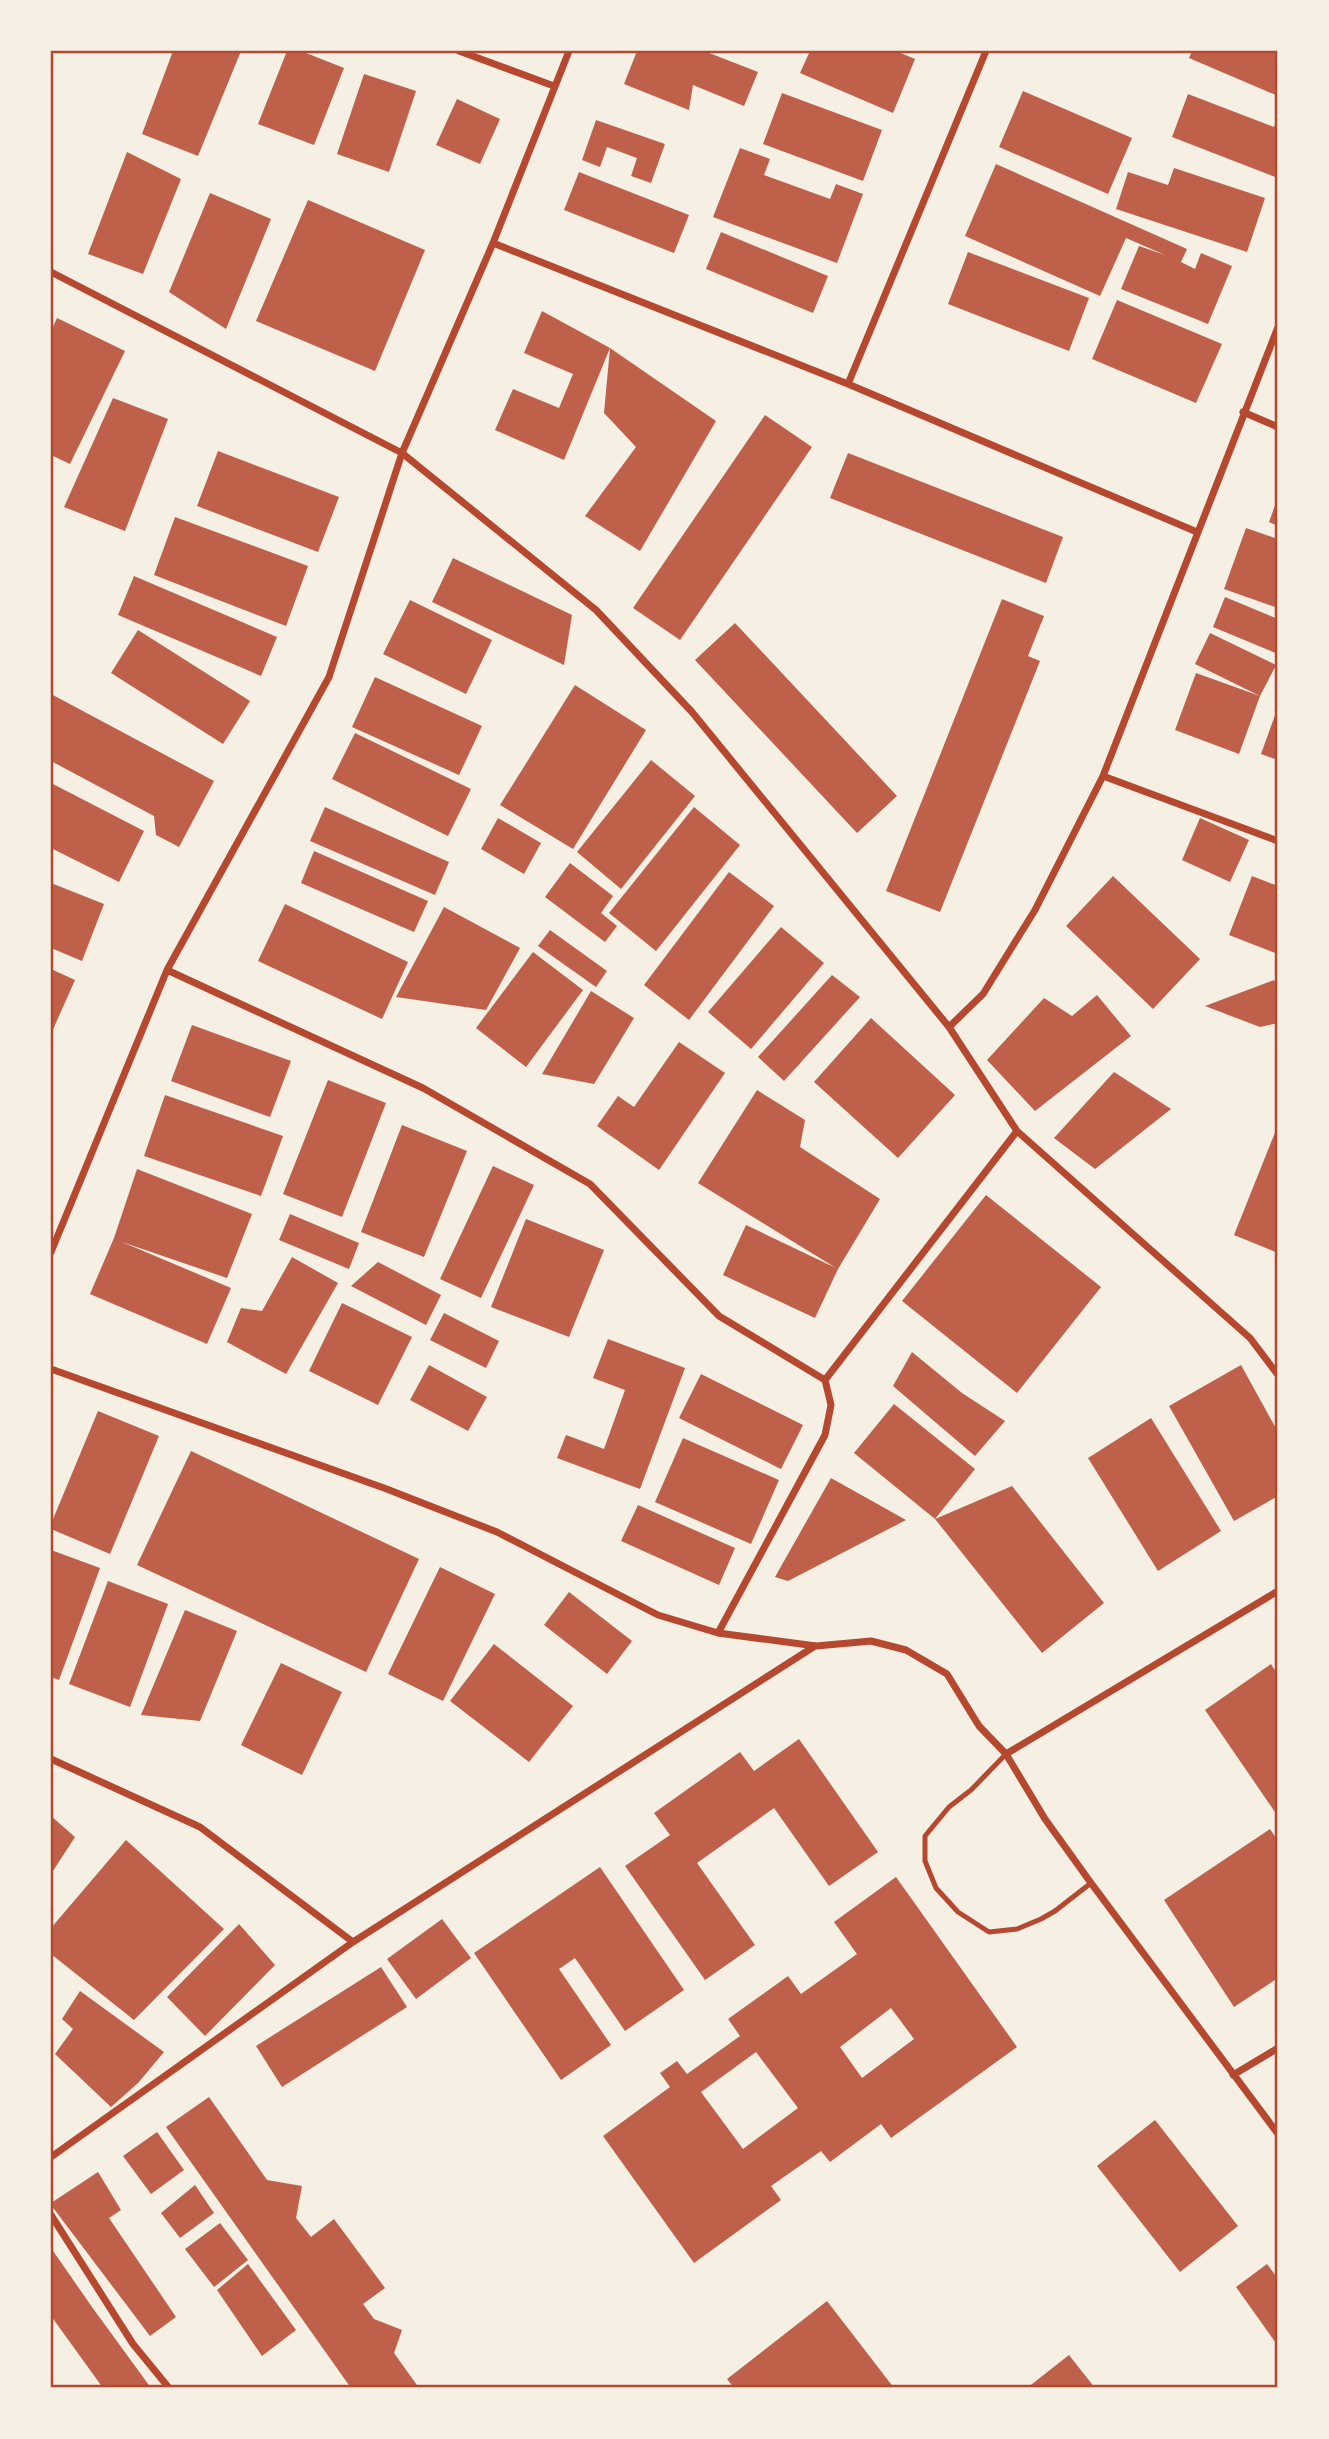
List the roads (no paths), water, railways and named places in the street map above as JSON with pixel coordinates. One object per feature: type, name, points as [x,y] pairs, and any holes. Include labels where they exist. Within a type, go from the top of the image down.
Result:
[{"type":"street","points":[[459,51],[554,86]]},
{"type":"street","points":[[51,1252],[167,970],[329,677],[402,453],[493,243],[569,51]]},
{"type":"street","points":[[848,384],[986,51]]},
{"type":"street","points":[[493,243],[848,384],[1197,532]]},
{"type":"street","points":[[51,272],[402,453],[596,610],[692,712],[949,1027],[1017,1131],[1250,1338],[1278,1375]]},
{"type":"street","points":[[949,1027],[983,994],[1035,911],[1103,776],[1278,327]]},
{"type":"street","points":[[1243,412],[1278,427]]},
{"type":"street","points":[[1103,776],[1278,841]]},
{"type":"street","points":[[167,970],[423,1088],[590,1184],[719,1316],[825,1380],[831,1405],[825,1435],[718,1633]]},
{"type":"street","points":[[825,1380],[1017,1131]]},
{"type":"street","points":[[51,1369],[485,1527],[658,1615],[718,1633],[816,1646],[871,1641],[906,1650],[947,1674],[979,1726],[1006,1754],[1045,1819],[1091,1884],[1278,2134]]},
{"type":"street","points":[[1006,1754],[1278,1591]]},
{"type":"street","points":[[51,2157],[353,1942],[816,1646]]},
{"type":"street","points":[[51,1759],[200,1827],[353,1942]]},
{"type":"street","points":[[1233,2075],[1278,2048]]},
{"type":"street","points":[[51,2215],[133,2344],[169,2388]]},
{"type":"lane","points":[[1006,1754],[971,1790],[949,1807],[925,1836],[925,1861],[936,1888],[958,1912],[989,1932],[1017,1929],[1041,1919],[1091,1884]]}]
